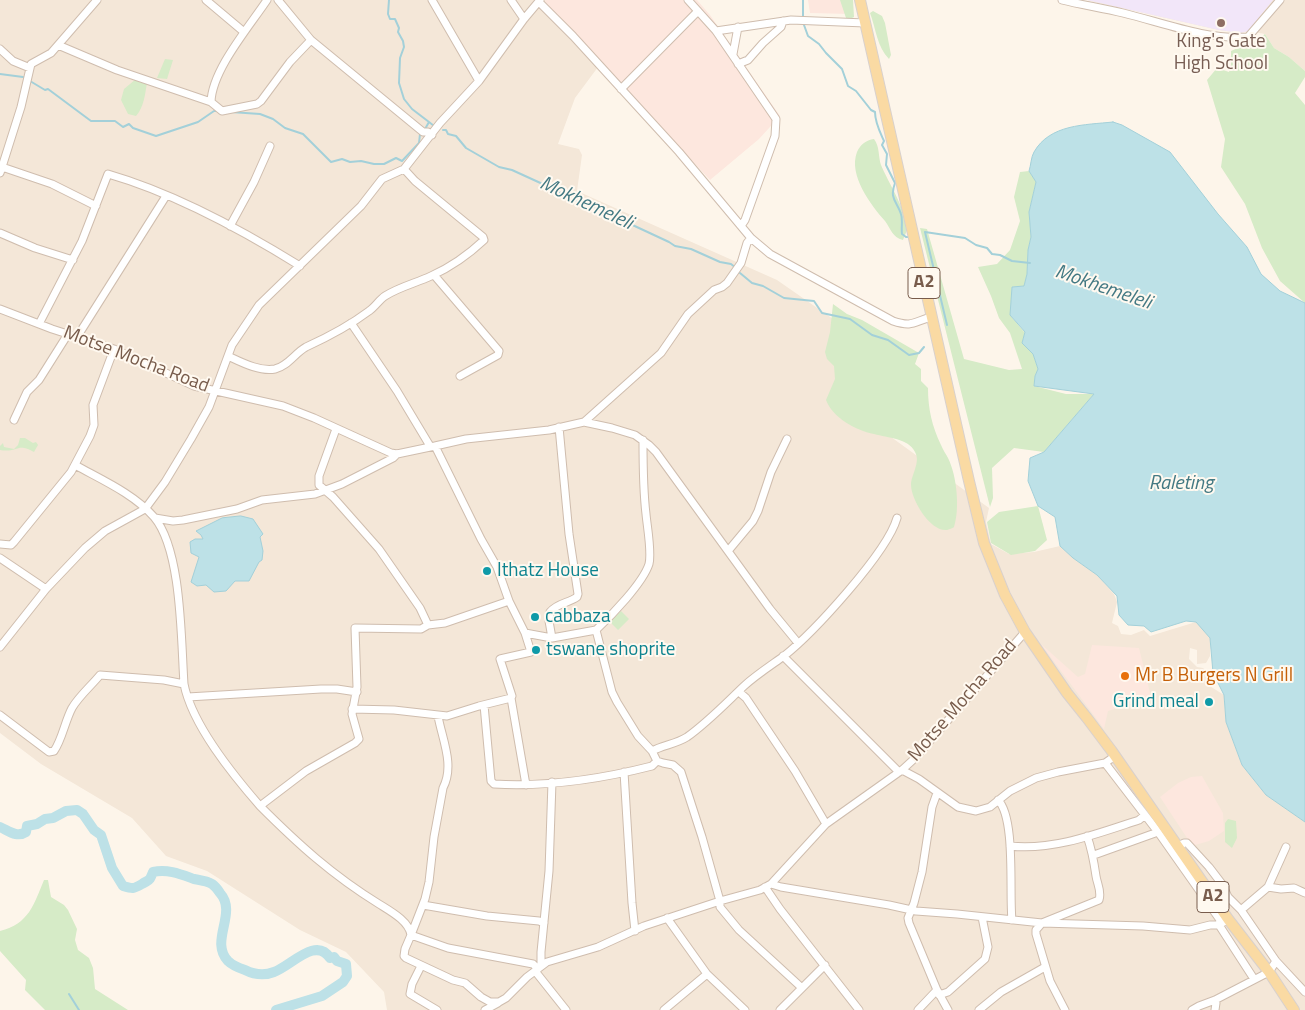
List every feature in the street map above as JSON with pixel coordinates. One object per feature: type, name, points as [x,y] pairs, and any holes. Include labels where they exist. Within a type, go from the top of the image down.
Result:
[{"type":"main road","name":"A2","points":[[860,0],[984,543],[1005,595],[1025,632],[1067,693],[1115,756],[1228,919],[1269,972],[1294,1010]]},
{"type":"street","points":[[96,206],[52,184],[1,170],[21,107],[30,68],[34,61],[51,53],[97,0]]},
{"type":"street","points":[[206,0],[244,32]]},
{"type":"street","points":[[211,102],[212,92],[226,61],[267,0]]},
{"type":"street","points":[[278,0],[311,40],[423,132],[428,132],[432,135]]},
{"type":"street","points":[[432,0],[479,81]]},
{"type":"street","points":[[511,0],[524,19]]},
{"type":"street","points":[[688,0],[716,30],[776,119],[775,136],[745,220],[741,226]]},
{"type":"street","points":[[1062,0],[1190,31],[1234,38],[1248,38],[1280,0]]},
{"type":"street","points":[[0,647],[3,638],[46,589],[95,538],[112,526],[145,509],[156,496],[209,407],[232,345],[260,305],[361,206],[382,179],[404,169],[440,123],[479,81],[539,1],[700,176],[726,210],[751,238],[770,254],[894,321],[905,325],[914,324],[932,317]]},
{"type":"street","points":[[621,89],[698,11]]},
{"type":"street","points":[[716,30],[783,21],[865,23]]},
{"type":"street","points":[[738,64],[748,60],[781,27],[783,21]]},
{"type":"street","points":[[733,54],[738,27]]},
{"type":"street","points":[[58,45],[117,70],[211,102],[222,111],[258,104],[290,62],[311,40]]},
{"type":"street","points":[[0,49],[13,61],[30,68]]},
{"type":"street","points":[[230,226],[254,182],[270,146]]},
{"type":"street","points":[[228,356],[265,369],[274,369],[282,366],[298,352],[351,323],[370,310],[384,297],[434,275],[462,260],[484,239],[414,181],[404,169]]},
{"type":"street","points":[[39,324],[73,260],[108,174],[132,180],[203,211],[300,266]]},
{"type":"street","points":[[77,337],[166,196]]},
{"type":"street","points":[[0,233],[35,248],[73,260]]},
{"type":"street","points":[[584,422],[662,353],[688,314],[714,290],[728,283],[741,263],[747,243],[751,238]]},
{"type":"street","points":[[434,275],[499,350],[498,355],[460,376]]},
{"type":"street","name":"Motse Mocha Road","points":[[0,309],[114,349],[194,386],[283,406],[314,418],[385,451],[397,454]]},
{"type":"street","points":[[351,323],[433,446],[497,567],[509,601],[525,633],[531,652],[500,659],[512,696],[526,785]]},
{"type":"street","points":[[14,420],[27,392],[39,380],[68,334]]},
{"type":"street","points":[[0,544],[10,545],[14,542],[75,465],[93,431],[94,405],[114,349]]},
{"type":"street","points":[[155,518],[173,521],[183,520],[237,509],[262,500],[324,491],[393,458],[397,454],[466,439],[493,437],[584,422],[625,431],[642,440],[656,452],[770,609],[798,643]]},
{"type":"street","points":[[552,638],[549,621],[550,612],[559,605],[578,597],[569,534],[559,427]]},
{"type":"street","points":[[336,429],[319,476],[319,485],[334,498],[379,549],[420,608],[428,625]]},
{"type":"street","points":[[728,551],[753,521],[758,512],[771,472],[787,439]]},
{"type":"street","points":[[525,633],[552,638],[596,630],[631,591],[645,572],[650,562],[642,440]]},
{"type":"street","points":[[75,465],[122,492],[155,518],[171,552],[177,581],[184,684],[188,697],[214,747],[236,778],[260,806],[311,855],[340,879],[382,906],[408,926],[411,935]]},
{"type":"street","points":[[652,752],[686,738],[798,643],[857,580],[889,534],[896,518]]},
{"type":"street","points":[[0,558],[46,589]]},
{"type":"street","points":[[260,806],[306,771],[358,741],[359,736],[352,709],[356,692],[355,628],[421,629],[428,625],[445,623],[509,601]]},
{"type":"street","points":[[596,630],[612,692],[638,736],[657,761],[673,764],[680,772],[702,837],[720,907],[739,930],[802,988]]},
{"type":"street","name":"Motse Mocha Road","points":[[768,886],[826,824],[900,771],[940,731],[1025,632]]},
{"type":"street","points":[[783,656],[900,771]]},
{"type":"street","points":[[0,715],[49,752],[54,751],[58,746],[73,706],[100,675],[164,680],[184,684]]},
{"type":"street","points":[[188,697],[321,689],[356,692]]},
{"type":"street","points":[[739,692],[746,698],[795,771],[826,824]]},
{"type":"street","points":[[352,709],[394,710],[452,716],[511,698]]},
{"type":"street","points":[[484,705],[492,783],[526,785],[594,777],[652,766],[657,761]]},
{"type":"street","points":[[438,716],[446,746],[448,773],[443,788],[429,882],[423,905],[405,949],[404,956],[421,966],[453,980],[466,983],[481,997],[490,1002],[498,1002]]},
{"type":"street","name":"Motse Mocha Road","points":[[900,771],[920,779],[958,808],[976,811],[990,807],[998,800],[1036,778],[1105,763],[1115,756]]},
{"type":"street","points":[[1105,763],[1146,815],[1220,920],[1219,925],[1254,980]]},
{"type":"street","points":[[624,772],[635,930]]},
{"type":"street","points":[[538,969],[549,871],[552,782]]},
{"type":"street","points":[[937,793],[932,808],[922,872],[908,923],[938,993],[948,1010]]},
{"type":"street","points":[[998,800],[1005,813],[1010,846],[1012,920]]},
{"type":"street","points":[[1010,846],[1046,845],[1087,836],[1139,820],[1146,815]]},
{"type":"street","points":[[1094,855],[1158,832]]},
{"type":"street","points":[[1064,1010],[1050,981],[1036,930],[1042,924],[1099,900],[1100,891],[1094,855],[1087,836]]},
{"type":"street","points":[[1178,847],[1187,843],[1195,851],[1222,884],[1228,897],[1241,910],[1276,961],[1305,992]]},
{"type":"street","points":[[1241,910],[1268,887],[1286,848]]},
{"type":"street","points":[[768,886],[780,909],[859,1010]]},
{"type":"street","points":[[485,1010],[506,998],[547,962],[598,947],[667,918],[768,886],[925,912],[982,916],[1042,924],[1143,926],[1190,930],[1210,925],[1219,925],[1228,919]]},
{"type":"street","points":[[1268,887],[1280,889],[1294,888],[1305,893]]},
{"type":"street","points":[[423,905],[544,923]]},
{"type":"street","points":[[918,1010],[938,993],[948,992],[985,960],[988,947],[982,916]]},
{"type":"street","points":[[667,918],[707,974],[745,1010]]},
{"type":"street","points":[[411,935],[448,948],[533,964],[566,1010]]},
{"type":"street","points":[[1192,1010],[1269,972],[1276,961]]},
{"type":"street","points":[[780,1010],[825,965]]},
{"type":"street","points":[[421,966],[412,984],[410,994],[437,1010]]},
{"type":"street","points":[[979,1010],[1001,992],[1045,966]]},
{"type":"street","points":[[664,1010],[707,974]]},
{"type":"street","points":[[1214,1010],[1215,1000]]},
{"type":"shaded area","points":[[0,0],[546,0],[544,2],[601,63],[575,98],[558,144],[579,149],[582,155],[577,191],[777,280],[833,319],[840,400],[989,508],[986,522],[991,544],[1009,554],[1034,552],[1060,546],[1097,575],[1114,594],[1117,602],[1112,623],[1118,626],[1121,634],[1131,635],[1144,630],[1150,636],[1196,622],[1201,626],[1210,638],[1210,656],[1206,663],[1197,664],[1197,650],[1190,648],[1189,659],[1197,667],[1203,668],[1207,672],[1208,685],[1224,695],[1226,722],[1242,765],[1266,795],[1305,822],[1305,1010],[387,1010],[384,992],[346,952],[300,930],[207,871],[166,856],[132,818],[41,764],[0,733]]},
{"type":"shaded area","points":[[546,0],[697,0],[710,15],[780,116],[759,139],[710,180],[544,2]]},
{"type":"shaded area","points":[[808,0],[847,0],[850,14],[810,13]]},
{"type":"shaded area","points":[[1087,0],[1305,0],[1305,71],[1289,57],[1274,48],[1265,34],[1248,31],[1240,33],[1219,30]]},
{"type":"shaded area","name":"King's Gate High School","points":[[1087,0],[1273,0],[1248,31],[1240,33]]},
{"type":"shaded area","points":[[1041,644],[1078,677],[1085,674],[1092,645],[1139,648],[1151,697],[1108,711],[1104,729]]},
{"type":"shaded area","points":[[1202,776],[1223,813],[1224,831],[1209,841],[1195,845],[1187,838],[1160,797],[1178,783],[1191,777]]},
{"type":"green space","points":[[840,0],[853,0],[854,17],[846,18]]},
{"type":"green space","points":[[873,11],[882,16],[885,23],[891,55],[889,59],[877,38],[870,13]]},
{"type":"green space","points":[[1265,34],[1274,48],[1289,57],[1305,71],[1305,77],[1295,93],[1305,105],[1305,303],[1280,281],[1262,248],[1245,204],[1221,167],[1225,139],[1207,80],[1217,68],[1229,72],[1231,51],[1257,40]]},
{"type":"green space","points":[[165,59],[173,60],[167,79],[157,78]]},
{"type":"green space","points":[[136,79],[147,83],[142,105],[136,116],[128,114],[121,100],[124,89]]},
{"type":"green space","points":[[874,139],[881,165],[905,216],[907,230],[903,240],[896,237],[873,207],[858,180],[855,161],[857,152],[864,143]]},
{"type":"green space","points":[[1029,171],[1036,182],[1029,212],[1031,237],[1028,250],[1027,274],[1024,286],[1012,287],[1010,315],[1025,333],[1022,343],[1033,354],[1038,369],[1034,386],[1066,394],[1094,394],[1044,452],[1014,448],[992,468],[993,498],[990,507],[920,228],[927,229],[964,359],[1009,370],[1022,369],[1010,333],[999,318],[978,267],[997,264],[1010,250],[1020,221],[1014,197],[1020,172]]},
{"type":"green space","points":[[833,304],[847,314],[862,320],[919,353],[915,364],[921,369],[921,381],[928,388],[933,424],[954,474],[957,511],[954,527],[947,530],[934,526],[918,506],[911,485],[917,460],[912,447],[903,441],[867,432],[852,426],[839,418],[829,406],[826,400],[835,379],[834,366],[827,359],[825,352],[830,332]]},
{"type":"green space","points":[[20,438],[25,438],[33,443],[36,442],[38,445],[34,452],[24,448],[6,451],[0,450],[0,446],[3,443],[4,447],[14,449],[18,445]]},
{"type":"green space","points":[[1038,506],[1047,540],[1035,551],[1011,555],[991,543],[987,522],[999,512]]},
{"type":"green space","points":[[621,611],[629,619],[618,630],[610,622]]},
{"type":"green space","points":[[1228,819],[1236,821],[1237,838],[1232,848],[1225,842],[1225,823]]},
{"type":"green space","points":[[44,880],[48,880],[51,897],[64,905],[77,929],[75,940],[78,950],[89,958],[93,968],[95,989],[128,1010],[45,1010],[25,990],[26,980],[0,951],[0,931],[10,928],[24,918],[33,905]]},
{"type":"water","name":"Raleting","points":[[1113,122],[1122,125],[1170,152],[1218,214],[1247,247],[1261,274],[1280,291],[1305,303],[1305,822],[1266,795],[1242,765],[1226,722],[1224,695],[1213,673],[1210,638],[1196,622],[1186,621],[1151,632],[1144,626],[1128,625],[1119,615],[1117,596],[1097,575],[1060,546],[1055,517],[1038,506],[1028,481],[1030,458],[1044,452],[1094,394],[1034,386],[1038,369],[1033,354],[1022,343],[1025,332],[1010,315],[1012,287],[1024,286],[1027,274],[1028,250],[1031,237],[1029,212],[1036,182],[1029,171],[1034,152],[1049,136],[1080,125]]},
{"type":"water","points":[[241,516],[253,519],[263,534],[260,537],[263,551],[262,560],[249,581],[235,581],[226,591],[214,592],[206,585],[197,586],[191,582],[199,557],[191,553],[190,542],[195,539],[203,539],[196,531],[222,518]]},
{"type":"waterway","points":[[389,0],[388,14],[390,19],[395,19],[404,47],[400,58],[399,83],[404,99],[412,109],[429,122]]},
{"type":"waterway","points":[[803,0],[803,17]]},
{"type":"waterway","points":[[804,25],[808,36],[819,44],[842,69],[848,86],[856,91],[871,110],[875,112],[877,124],[884,141],[882,145],[887,154],[886,165],[895,183],[893,196],[902,216],[902,234],[909,237]]},
{"type":"waterway","name":"Mokhemeleli","points":[[0,74],[23,77]]},
{"type":"waterway","name":"Mokhemeleli","points":[[30,81],[45,90],[48,89],[91,121],[115,121],[123,127],[129,124],[133,128],[156,136],[198,122],[214,111],[219,111]]},
{"type":"waterway","name":"Mokhemeleli","points":[[231,112],[260,114],[273,119],[285,128],[303,134],[331,162],[342,159],[350,162],[361,161],[384,164],[396,158],[402,161],[419,143],[420,134],[422,133]]},
{"type":"waterway","name":"Mokhemeleli","points":[[425,129],[429,122],[434,126]]},
{"type":"waterway","name":"Mokhemeleli","points":[[443,130],[446,130],[448,134],[456,136],[466,148],[499,167],[512,170],[558,191],[565,197],[596,208],[675,246],[691,249],[720,262],[731,264],[736,268]]},
{"type":"waterway","name":"Mokhemeleli","points":[[947,325],[925,232],[965,238],[976,245],[987,248],[992,254],[1000,255],[1012,261],[1030,263]]},
{"type":"waterway","name":"Mokhemeleli","points":[[740,273],[752,283],[763,286],[784,298],[814,301],[822,313],[850,319],[872,335],[888,340],[909,355],[919,353],[924,347]]},
{"type":"waterway","points":[[0,827],[13,833],[23,834],[26,832],[27,826],[53,818],[66,811],[77,810],[83,814],[94,830],[101,835],[112,868],[123,886],[135,888],[149,880],[153,872],[164,871],[205,881],[214,886],[225,901],[226,909],[221,945],[223,953],[234,966],[252,973],[267,974],[281,969],[303,954],[318,950],[324,952],[330,958],[334,957],[337,961],[346,964],[347,976],[343,982],[322,996],[276,1010]]},
{"type":"waterway","points":[[69,994],[79,1010]]},
{"type":"place","name":"King's Gate High School","points":[[1221,23]]},
{"type":"place","name":"Ithatz House","points":[[487,571]]},
{"type":"place","name":"cabbaza","points":[[535,617]]},
{"type":"place","name":"tswane shoprite","points":[[536,650]]},
{"type":"place","name":"Mr B Burgers N Grill","points":[[1125,676]]},
{"type":"place","name":"Grind meal","points":[[1209,702]]}]
